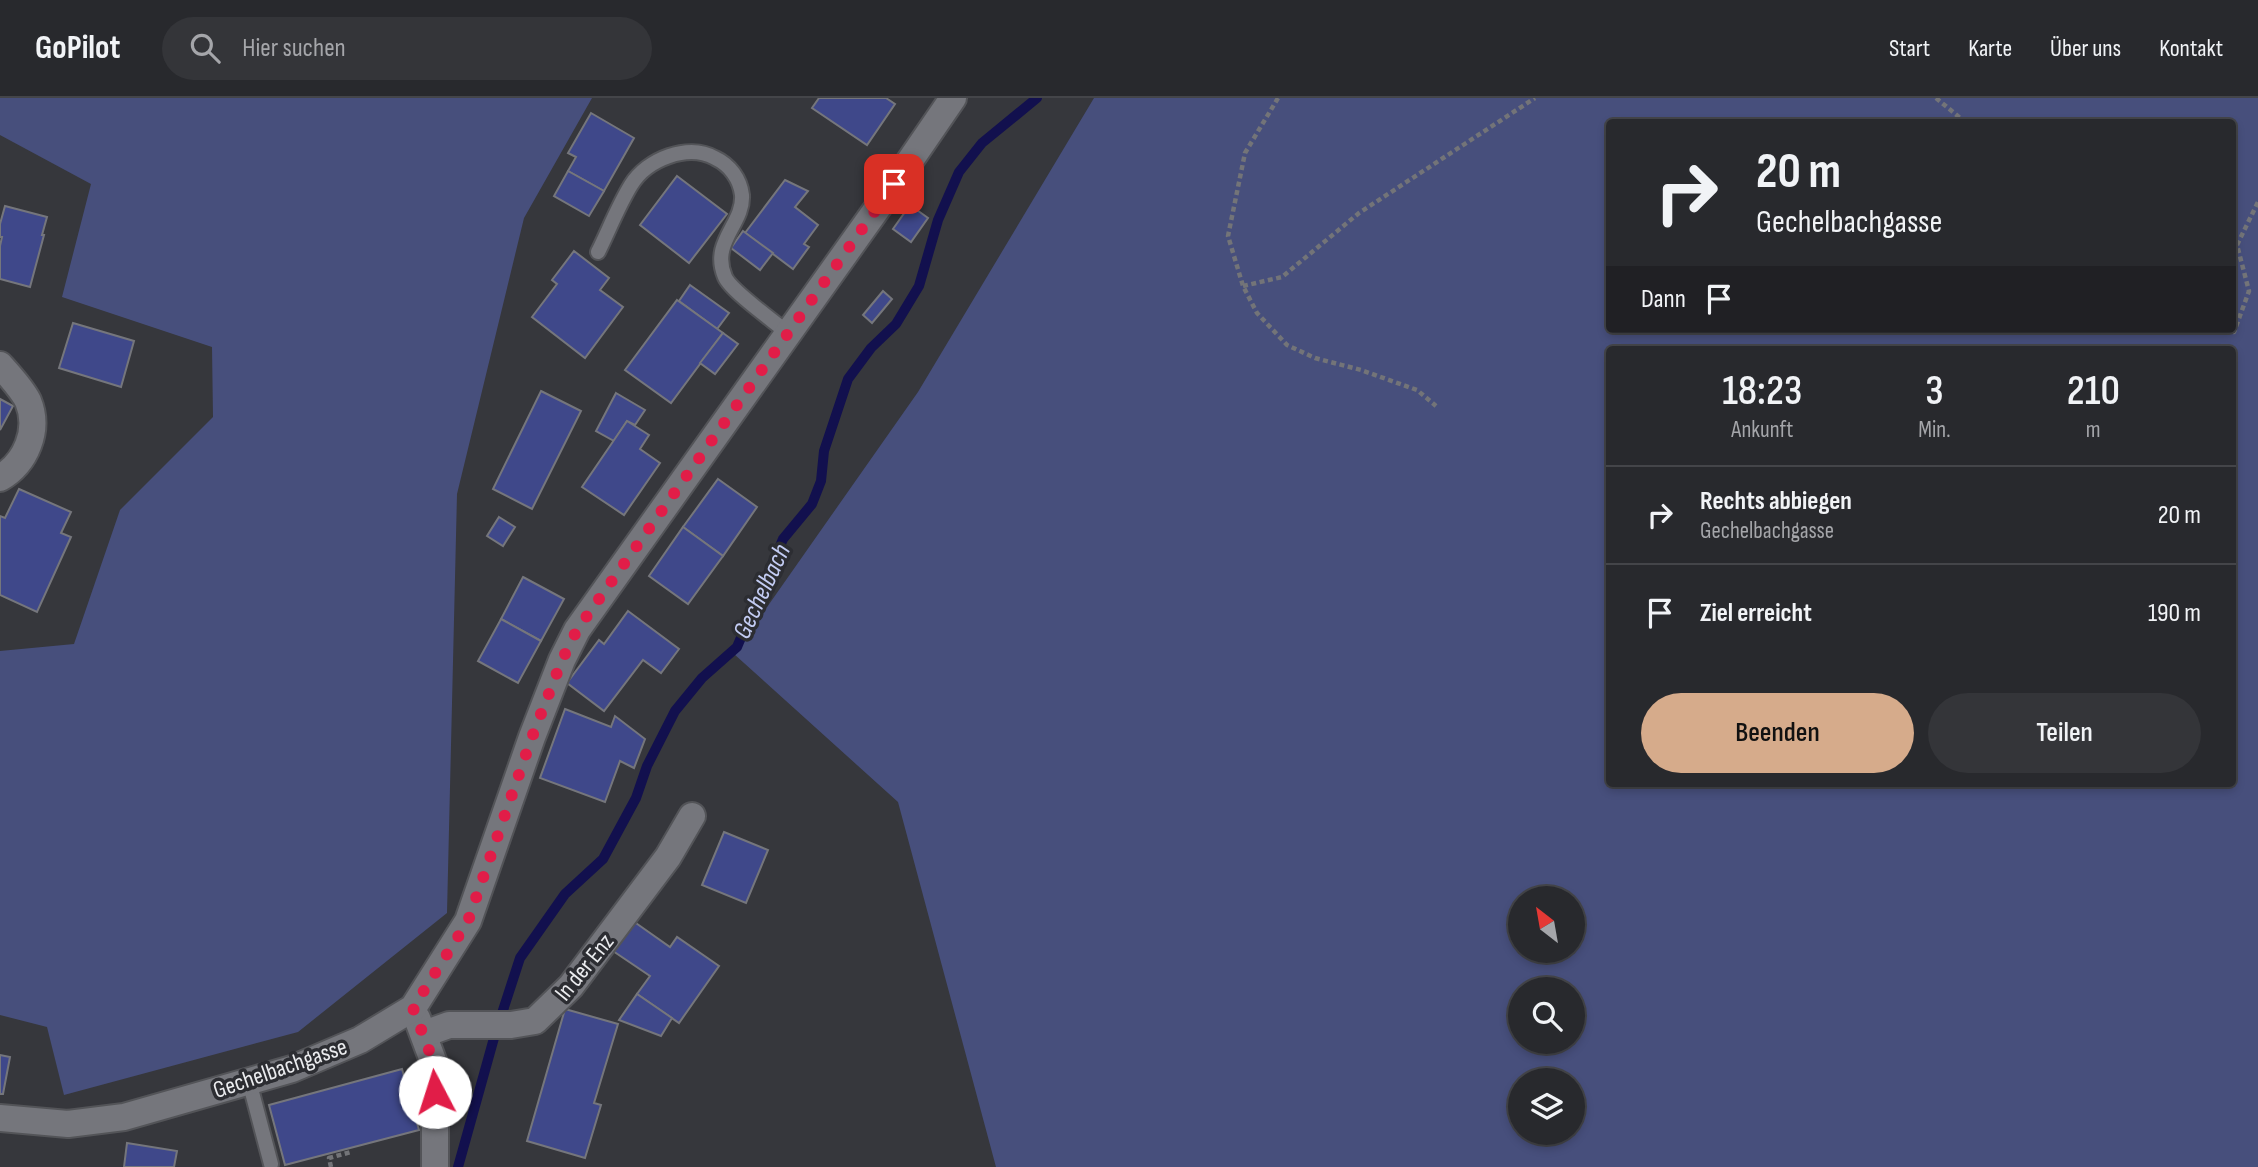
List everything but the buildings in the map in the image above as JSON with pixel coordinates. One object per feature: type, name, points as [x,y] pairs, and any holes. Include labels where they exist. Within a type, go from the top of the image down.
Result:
[{"type":"street","name":"Gechelbachgasse","points":[[0,1118],[68,1124],[124,1117],[292,1069],[360,1040],[413,1008],[468,921],[532,737],[562,660],[577,630],[789,334],[953,98]]},
{"type":"street","points":[[0,365],[27,400],[32,427],[26,453],[11,472],[0,478]]},
{"type":"street","name":"In der Enz","points":[[424,1034],[449,1025],[499,1025],[535,1021],[571,986],[668,857],[692,816]]},
{"type":"street","points":[[413,1008],[435,1066],[435,1167]]},
{"type":"lane","points":[[597,252],[632,182],[654,163],[681,152],[705,152],[723,162],[738,178],[742,198],[737,215],[723,242],[721,263],[726,279],[789,334]]},
{"type":"lane","points":[[249,1081],[271,1164]]},
{"type":"path","points":[[1278,98],[1245,153],[1228,236],[1243,286],[1257,313],[1287,345],[1315,358],[1362,370],[1418,390],[1436,406]]},
{"type":"path","points":[[1243,286],[1282,278],[1359,214],[1535,98]]},
{"type":"path","points":[[1936,98],[1961,119]]},
{"type":"path","points":[[2236,327],[2249,291],[2237,245],[2258,202]]},
{"type":"path","points":[[331,1167],[329,1158],[351,1152]]},
{"type":"shaded area","points":[[0,98],[592,98],[524,218],[457,494],[447,913],[298,1032],[64,1095],[47,1027],[0,1015],[0,651],[74,644],[120,510],[213,417],[212,347],[62,297],[91,184],[0,135]]},
{"type":"shaded area","points":[[1094,98],[2258,98],[2258,1167],[996,1167],[898,802],[734,654],[918,392]]},
{"type":"waterway","name":"Gechelbach","points":[[458,1167],[494,1038],[520,958],[565,894],[603,859],[636,798],[647,766],[675,711],[702,678],[737,647],[783,539],[812,504],[821,481],[824,451],[848,379],[871,348],[896,324],[919,286],[938,220],[959,172],[982,143],[1037,98]]},
{"type":"route","points":[[435,1092],[435,1066],[413,1008],[468,921],[532,737],[562,660],[577,630],[894,184]]}]
